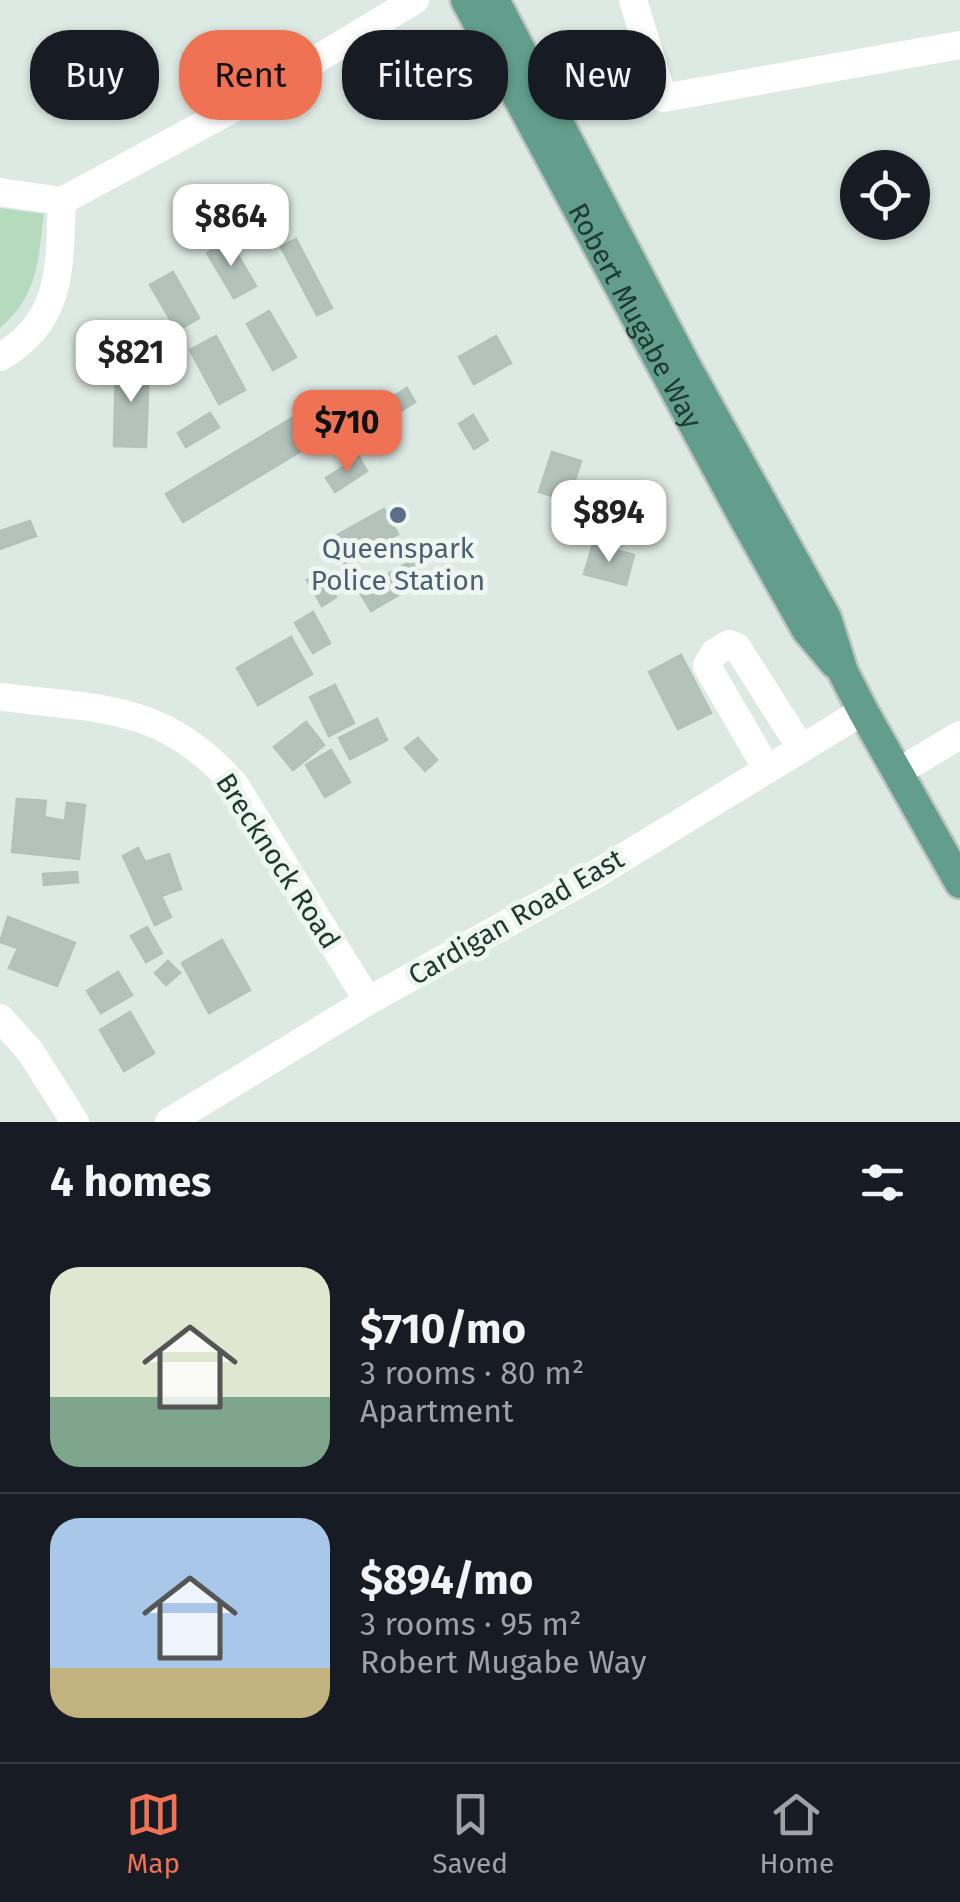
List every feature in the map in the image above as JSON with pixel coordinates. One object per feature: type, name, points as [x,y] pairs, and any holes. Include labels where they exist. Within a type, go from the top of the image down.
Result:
[{"type":"main road","name":"Robert Mugabe Way","points":[[466,0],[807,630],[844,672]]},
{"type":"main road","name":"Robert Mugabe Way","points":[[494,0],[685,365],[826,618],[862,711],[960,882]]},
{"type":"street","points":[[0,192],[62,200],[249,100],[415,0]]},
{"type":"street","points":[[633,0],[664,98],[960,45]]},
{"type":"street","points":[[0,357],[20,346],[39,325],[54,298],[62,200]]},
{"type":"street","points":[[767,769],[707,666],[714,653],[730,644],[737,647],[801,748]]},
{"type":"street","name":"Brecknock Road","points":[[0,696],[116,711],[148,720],[182,736],[210,756],[235,785],[368,1002]]},
{"type":"street","name":"Cardigan Road East","points":[[169,1122],[368,1002],[596,874],[862,711]]},
{"type":"street","points":[[898,772],[960,735]]},
{"type":"street","points":[[0,1018],[30,1051],[74,1122]]},
{"type":"green space","points":[[0,208],[44,214],[29,290],[13,316],[0,328]]},
{"type":"building","points":[[296,239],[332,308],[317,315],[281,247]]},
{"type":"building","points":[[229,240],[256,286],[234,298],[207,253]]},
{"type":"building","points":[[173,272],[199,318],[177,331],[150,285]]},
{"type":"building","points":[[269,311],[296,357],[273,370],[247,324]]},
{"type":"building","points":[[216,336],[245,390],[219,404],[190,350]]},
{"type":"building","points":[[496,336],[511,363],[474,384],[459,357]]},
{"type":"building","points":[[116,363],[149,363],[146,447],[114,446]]},
{"type":"building","points":[[407,388],[415,402],[383,422],[375,408]]},
{"type":"building","points":[[317,403],[334,431],[183,522],[166,494]]},
{"type":"building","points":[[210,413],[219,427],[186,447],[178,433]]},
{"type":"building","points":[[473,415],[488,440],[474,449],[459,424]]},
{"type":"building","points":[[552,452],[581,461],[568,501],[539,492]]},
{"type":"building","points":[[359,457],[367,471],[335,492],[326,478]]},
{"type":"building","points":[[384,509],[398,534],[344,564],[330,539]]},
{"type":"building","points":[[30,521],[36,536],[0,549],[0,531]]},
{"type":"building","points":[[593,544],[634,555],[626,585],[584,574]]},
{"type":"building","points":[[413,560],[424,580],[371,611],[359,591]]},
{"type":"building","points":[[321,572],[336,597],[322,606],[307,580]]},
{"type":"building","points":[[313,612],[330,643],[313,653],[295,623]]},
{"type":"building","points":[[291,637],[312,674],[258,705],[237,668]]},
{"type":"building","points":[[681,655],[711,713],[678,729],[649,672]]},
{"type":"building","points":[[335,685],[354,723],[329,736],[310,697]]},
{"type":"building","points":[[377,719],[387,740],[350,759],[339,738]]},
{"type":"building","points":[[306,722],[324,745],[293,770],[274,747]]},
{"type":"building","points":[[418,738],[437,760],[425,771],[405,748]]},
{"type":"building","points":[[331,750],[350,782],[325,797],[306,765]]},
{"type":"building","points":[[17,799],[46,801],[44,817],[65,821],[67,803],[85,805],[79,859],[12,852]]},
{"type":"building","points":[[138,848],[145,862],[169,854],[181,889],[161,896],[171,917],[155,925],[123,856]]},
{"type":"building","points":[[77,872],[78,882],[44,885],[43,874]]},
{"type":"building","points":[[8,917],[75,943],[57,986],[9,968],[18,948],[0,942]]},
{"type":"building","points":[[147,927],[162,953],[146,962],[131,936]]},
{"type":"building","points":[[222,940],[250,990],[209,1013],[182,963]]},
{"type":"building","points":[[168,961],[180,973],[166,985],[155,973]]},
{"type":"building","points":[[118,972],[132,995],[101,1013],[87,991]]},
{"type":"building","points":[[130,1012],[154,1053],[124,1071],[100,1030]]},
{"type":"place","name":"Queenspark Police Station","points":[[398,515]]}]
